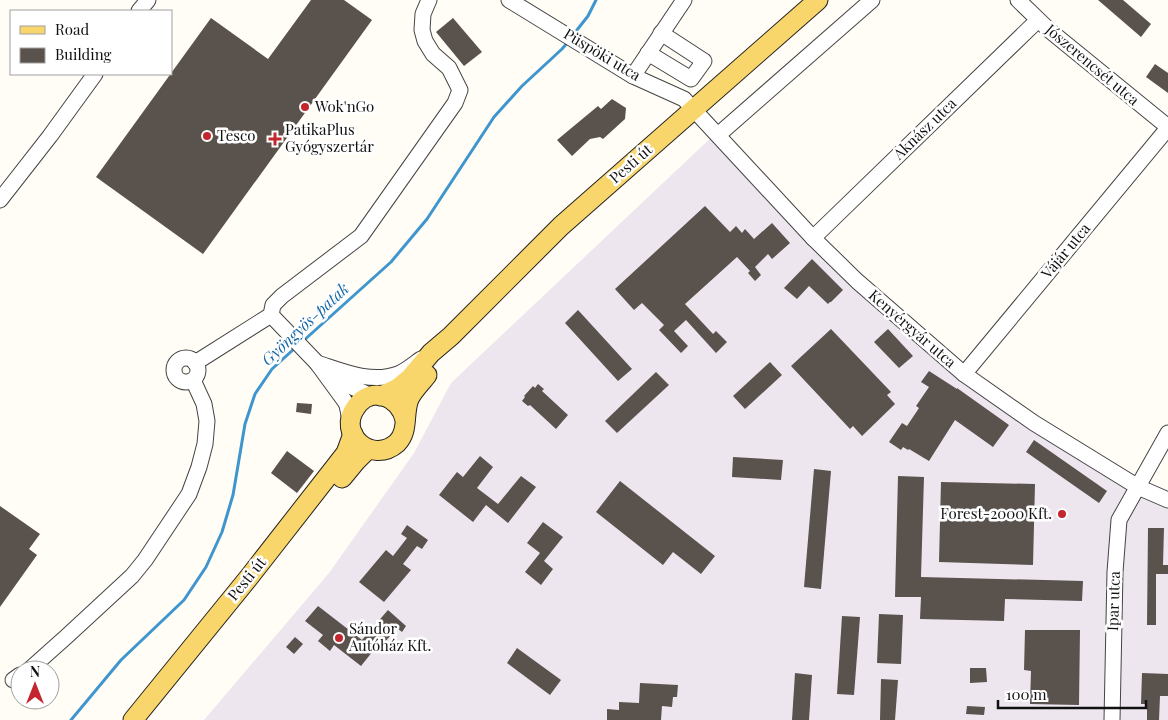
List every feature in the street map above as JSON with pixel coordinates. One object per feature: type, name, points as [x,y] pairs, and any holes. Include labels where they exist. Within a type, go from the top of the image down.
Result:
[{"type":"main road","name":"Pesti út","points":[[133,720],[250,576],[346,453],[352,427],[352,414],[359,403],[366,398],[398,388],[410,378],[431,353],[451,336],[561,226],[818,0]]},
{"type":"main road","name":"Pesti út","points":[[150,720],[356,461],[368,449],[385,449],[399,440],[404,431],[407,405],[413,392],[436,364],[451,336]]},
{"type":"main road","points":[[376,396],[390,398],[402,409],[405,420]]},
{"type":"main road","points":[[352,427],[359,443],[368,449]]},
{"type":"street","points":[[140,10],[148,0]]},
{"type":"street","points":[[195,363],[271,316],[273,305],[282,296],[361,236],[456,104],[460,90],[456,80],[449,68],[433,54],[422,30],[423,14],[429,0]]},
{"type":"street","name":"Püspöki utca","points":[[509,0],[633,76],[684,99],[694,109]]},
{"type":"street","points":[[633,76],[684,0]]},
{"type":"street","points":[[718,135],[872,0]]},
{"type":"street","name":"Jószerencsét utca","points":[[1018,0],[1049,30],[1168,128]]},
{"type":"street","name":"Aknász utca","points":[[813,238],[1038,20]]},
{"type":"street","points":[[648,53],[691,78],[704,61],[661,33]]},
{"type":"street","points":[[0,200],[94,75]]},
{"type":"street","name":"Kenyérgyár utca","points":[[694,109],[813,238],[857,281],[964,374],[1034,423],[1138,487],[1168,500]]},
{"type":"street","name":"Vájár utca","points":[[964,374],[1168,128]]},
{"type":"street","points":[[271,316],[315,360],[347,405],[352,427]]},
{"type":"street","points":[[315,360],[365,377],[382,377],[399,374],[431,353]]},
{"type":"street","points":[[185,359],[195,363],[198,372],[193,380],[181,381],[176,376],[175,368],[178,362],[185,359]]},
{"type":"street","points":[[315,360],[362,393],[376,396]]},
{"type":"street","points":[[40,660],[132,576],[145,560],[189,494],[205,444],[207,421],[204,404],[193,380]]},
{"type":"street","name":"Ipar utca","points":[[1112,720],[1115,572],[1119,520],[1168,433]]},
{"type":"shaded area","points":[[716,133],[813,238],[964,374],[1168,500],[1168,720],[204,720],[329,573],[414,453],[451,383]]},
{"type":"building","name":"Tesco","points":[[311,0],[344,0],[372,20],[203,254],[96,177],[170,75],[172,75],[172,72],[211,18],[268,59]]},
{"type":"building","points":[[1098,0],[1123,0],[1151,24],[1141,37]]},
{"type":"building","points":[[453,18],[482,52],[464,66],[436,32]]},
{"type":"building","points":[[1155,64],[1168,73],[1168,93],[1146,77]]},
{"type":"building","points":[[612,99],[626,108],[625,119],[603,139],[600,137],[590,139],[572,156],[557,140],[598,106],[601,109]]},
{"type":"building","points":[[705,206],[730,232],[736,226],[742,233],[745,229],[754,239],[772,223],[790,243],[772,259],[768,254],[755,267],[761,275],[755,281],[748,273],[750,271],[737,257],[685,304],[713,334],[716,331],[727,342],[716,353],[686,320],[674,331],[688,346],[681,353],[659,330],[664,325],[642,303],[634,310],[615,289]]},
{"type":"building","points":[[812,259],[843,290],[828,304],[809,286],[797,299],[784,288]]},
{"type":"building","points":[[578,310],[632,369],[618,381],[565,323]]},
{"type":"building","points":[[831,329],[891,392],[887,395],[895,404],[862,436],[853,426],[850,429],[791,366]]},
{"type":"building","points":[[888,329],[913,356],[899,368],[874,342]]},
{"type":"building","points":[[770,362],[782,375],[745,409],[733,396]]},
{"type":"building","points":[[929,371],[957,388],[1009,425],[993,447],[955,420],[929,461],[909,449],[903,447],[901,450],[889,442],[902,423],[907,426],[919,408],[916,406],[929,387],[921,382]]},
{"type":"building","points":[[656,372],[669,385],[617,433],[605,421]]},
{"type":"building","points":[[538,384],[544,389],[542,391],[568,415],[556,429],[530,405],[528,406],[522,401],[533,386],[535,388]]},
{"type":"building","points":[[297,403],[312,404],[311,414],[296,412]]},
{"type":"building","points":[[1034,440],[1107,491],[1099,503],[1026,452]]},
{"type":"building","points":[[287,451],[314,471],[297,493],[271,473]]},
{"type":"building","points":[[480,456],[493,467],[477,488],[498,504],[521,476],[536,487],[508,523],[486,505],[473,522],[439,495],[457,472],[463,477]]},
{"type":"building","points":[[733,457],[783,460],[781,480],[732,477]]},
{"type":"building","points":[[814,469],[831,471],[821,589],[804,587]]},
{"type":"building","points":[[898,476],[924,477],[921,577],[1083,581],[1082,601],[1005,599],[1004,621],[920,619],[921,597],[895,597]]},
{"type":"building","points":[[620,481],[715,556],[701,574],[673,552],[663,565],[596,512]]},
{"type":"building","points":[[941,482],[1035,484],[1033,565],[939,562]]},
{"type":"building","points":[[0,506],[40,534],[29,549],[37,555],[0,607]]},
{"type":"building","points":[[543,522],[563,537],[544,561],[553,569],[541,585],[525,572],[540,553],[527,543]]},
{"type":"building","points":[[407,525],[428,540],[422,549],[417,546],[403,564],[411,570],[384,602],[359,582],[386,550],[393,556],[407,538],[401,534]]},
{"type":"building","points":[[1148,528],[1164,528],[1163,565],[1168,565],[1168,574],[1156,574],[1156,625],[1147,625]]},
{"type":"building","name":"Sándor Autóház Kft.","points":[[318,606],[362,640],[388,610],[406,626],[402,632],[397,628],[384,643],[381,641],[361,666],[334,645],[330,651],[318,641],[323,635],[305,621]]},
{"type":"building","points":[[879,614],[903,615],[901,664],[877,663]]},
{"type":"building","points":[[842,616],[860,617],[854,695],[837,694]]},
{"type":"building","points":[[1025,630],[1080,630],[1079,705],[1030,704],[1031,671],[1024,670]]},
{"type":"building","points":[[295,637],[303,644],[294,654],[286,647]]},
{"type":"building","points":[[517,648],[561,680],[550,695],[507,663]]},
{"type":"building","points":[[970,668],[986,668],[987,682],[970,683]]},
{"type":"building","points":[[795,673],[812,675],[809,720],[792,720]]},
{"type":"building","points":[[1142,673],[1168,674],[1168,696],[1160,696],[1159,720],[1147,720],[1147,704],[1141,704]]},
{"type":"building","points":[[881,679],[898,680],[895,720],[880,720]]},
{"type":"building","points":[[640,683],[678,685],[677,697],[673,697],[672,707],[662,706],[661,720],[607,720],[607,709],[619,710],[619,702],[639,703]]},
{"type":"building","points":[[967,706],[985,707],[984,715],[966,714]]},
{"type":"waterway","name":"Gyöngyös-patak","points":[[573,35],[588,16],[596,0]]},
{"type":"waterway","name":"Gyöngyös-patak","points":[[302,342],[391,262],[427,219],[494,117],[522,86],[568,42]]},
{"type":"waterway","name":"Gyöngyös-patak","points":[[71,720],[121,660],[184,600],[206,567],[222,532],[233,495],[245,424],[255,394],[272,369],[295,348]]},
{"type":"place","name":"Wok'nGo","points":[[305,107]]},
{"type":"place","name":"Tesco","points":[[207,136]]},
{"type":"place","name":"PatikaPlus Gyógyszertár","points":[[275,139]]},
{"type":"place","name":"Forest-2000 Kft.","points":[[1062,514]]},
{"type":"place","name":"Sándor Autóház Kft.","points":[[339,638]]}]
